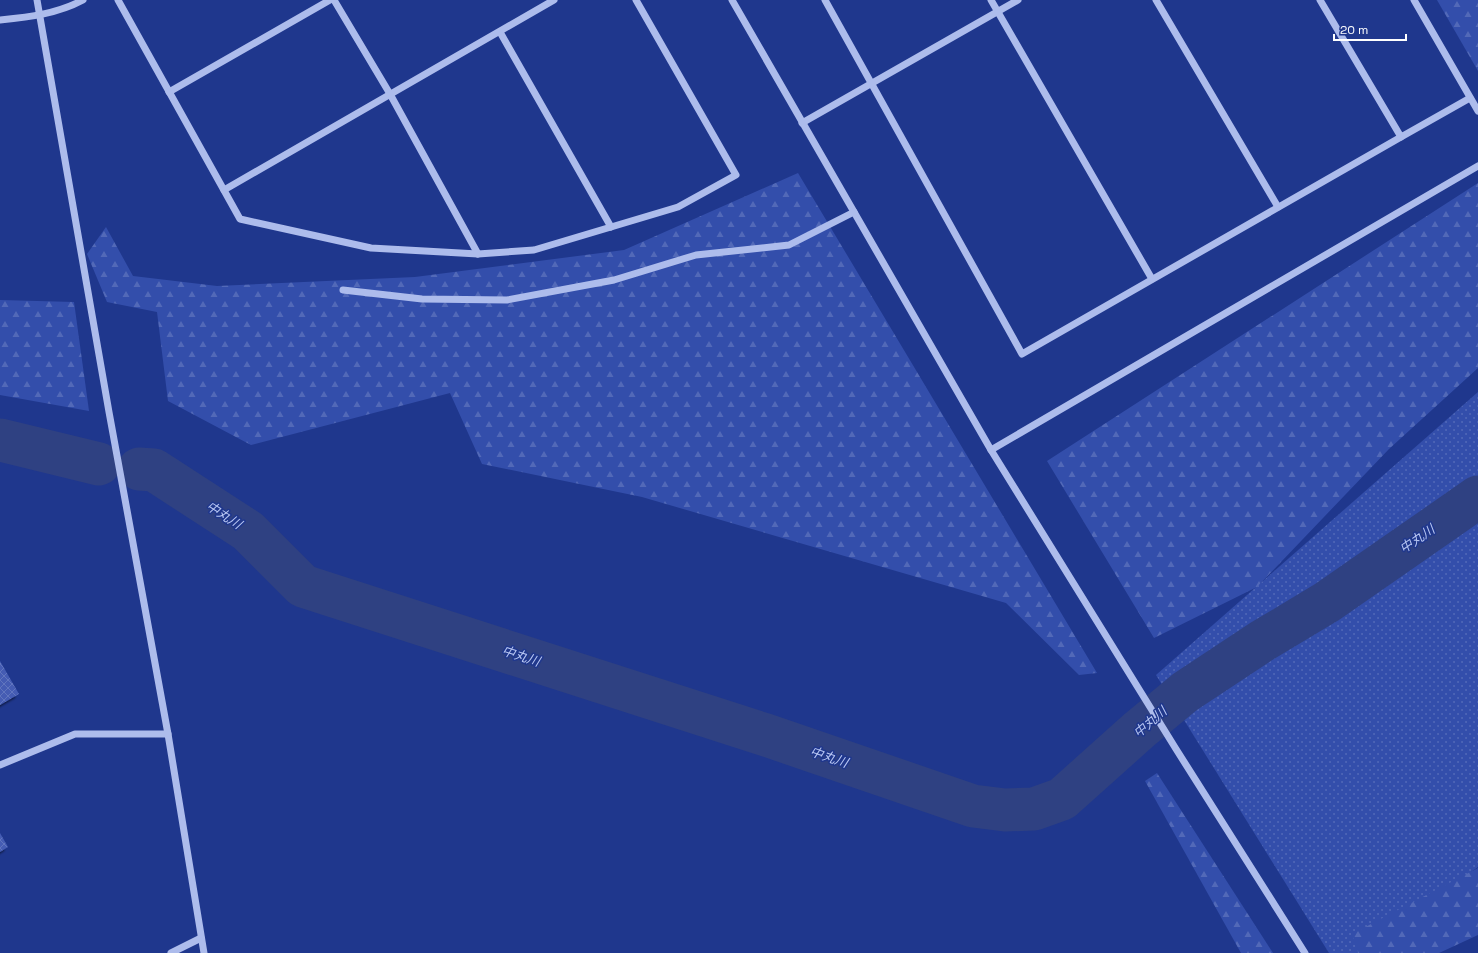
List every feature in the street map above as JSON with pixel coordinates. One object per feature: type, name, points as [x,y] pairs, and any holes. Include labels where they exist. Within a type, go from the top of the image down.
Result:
[{"type":"street","points":[[37,0],[168,734],[204,953]]},
{"type":"street","points":[[0,20],[40,16],[74,5],[83,0]]},
{"type":"street","points":[[118,0],[240,219],[370,248],[478,254],[534,250],[678,207],[736,175],[636,0]]},
{"type":"street","points":[[169,92],[330,0]]},
{"type":"street","points":[[334,0],[390,94],[478,254]]},
{"type":"street","points":[[224,190],[554,0]]},
{"type":"street","points":[[732,0],[991,450],[1176,749],[1305,953]]},
{"type":"street","points":[[825,0],[1022,354],[1470,98]]},
{"type":"street","points":[[991,0],[1152,279]]},
{"type":"street","points":[[802,123],[1018,0]]},
{"type":"street","points":[[1156,0],[1278,207]]},
{"type":"street","points":[[1320,0],[1401,137]]},
{"type":"street","points":[[1414,0],[1478,111]]},
{"type":"street","points":[[500,32],[611,227]]},
{"type":"street","points":[[991,450],[1478,166]]},
{"type":"street","points":[[343,290],[422,299],[506,300],[614,280],[696,255],[789,245],[854,212]]},
{"type":"street","points":[[0,765],[76,734],[168,734]]},
{"type":"street","points":[[171,953],[201,938]]},
{"type":"green space","points":[[1437,0],[1478,0],[1478,71]]},
{"type":"green space","points":[[798,173],[1097,673],[1079,675],[1006,603],[642,497],[482,464],[450,393],[251,445],[168,401],[157,312],[107,302],[87,254],[106,227],[133,276],[217,286],[415,277],[624,250]]},
{"type":"green space","points":[[1478,183],[1478,368],[1389,449],[1257,587],[1154,638],[1047,461]]},
{"type":"green space","points":[[0,300],[74,302],[89,411],[0,395]]},
{"type":"green space","points":[[1478,392],[1478,867],[1360,953],[1329,953],[1156,675]]},
{"type":"green space","points":[[1157,773],[1273,953],[1241,953],[1145,781]]},
{"type":"green space","points":[[1478,868],[1478,935],[1439,953],[1358,953],[1352,934]]},
{"type":"building","points":[[0,661],[19,694],[0,705]]},
{"type":"building","points":[[0,833],[8,847],[0,852]]},
{"type":"waterway","name":"中丸川","points":[[0,440],[99,464]]},
{"type":"waterway","name":"中丸川","points":[[139,469],[154,470],[248,531],[303,586],[766,735],[973,806],[1005,810],[1034,809],[1062,799],[1139,730],[1185,692],[1262,641],[1327,602],[1478,497]]}]
